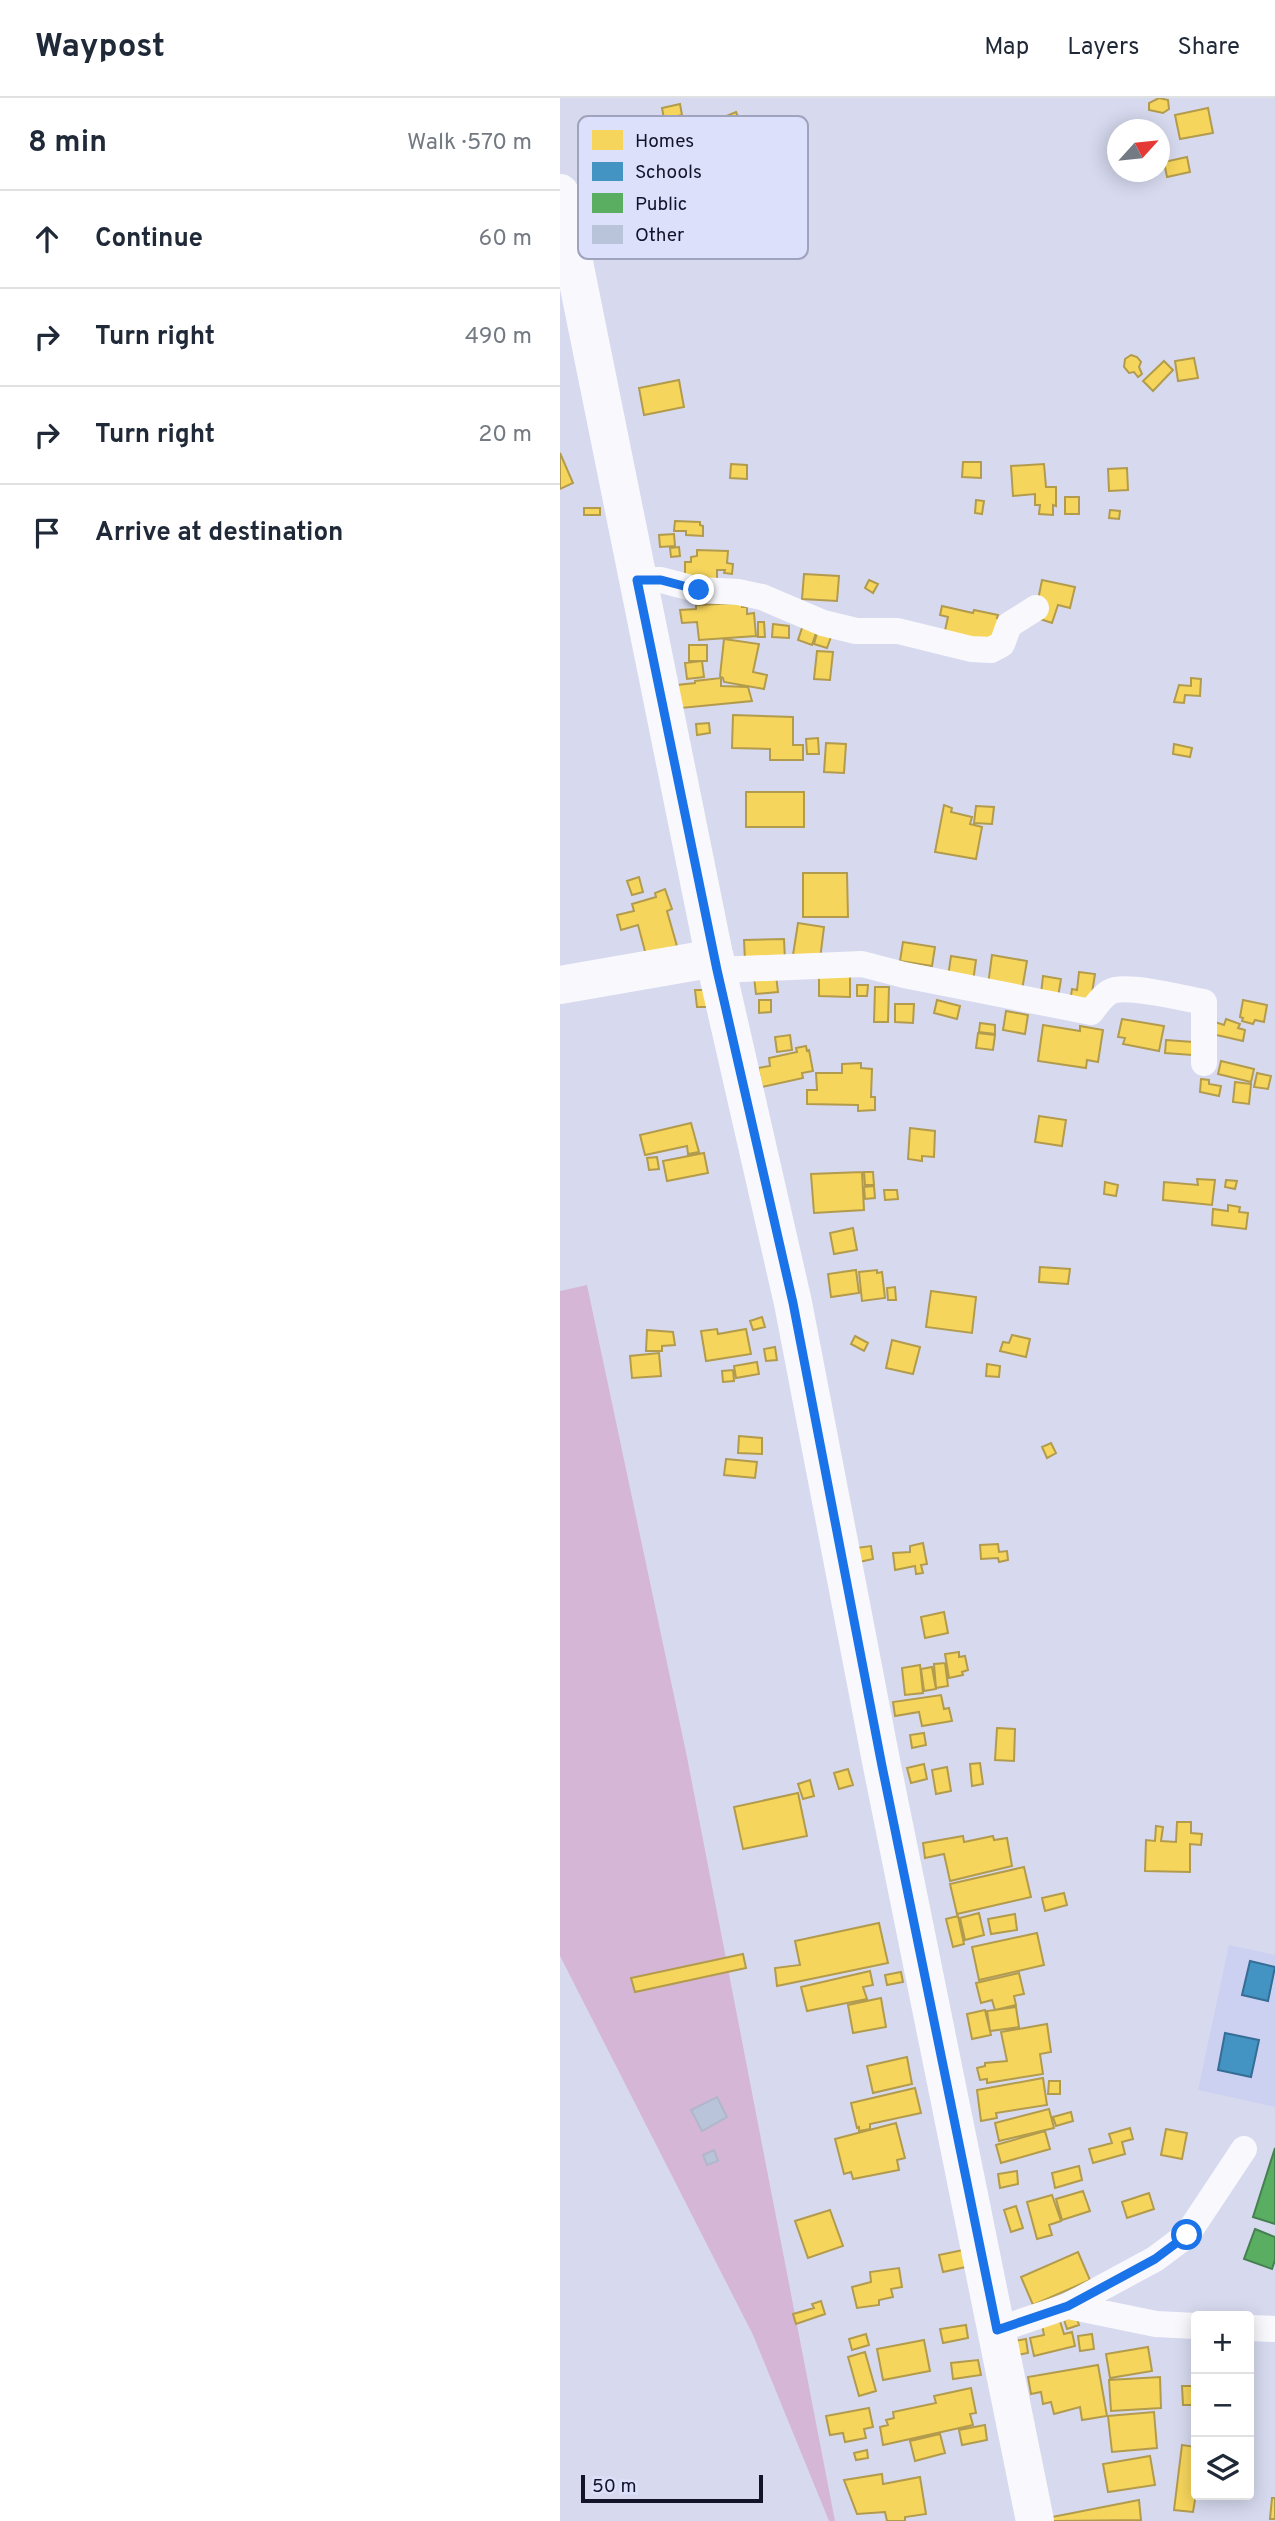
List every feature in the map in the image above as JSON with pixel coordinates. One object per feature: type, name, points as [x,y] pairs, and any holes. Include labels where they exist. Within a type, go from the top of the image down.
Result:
[{"type":"main road","points":[[560,193],[716,964],[793,1303],[882,1766],[1035,2521]]},
{"type":"main road","points":[[560,985],[716,964]]},
{"type":"street","points":[[637,580],[661,580],[699,590],[738,592],[762,597],[824,623],[856,631],[898,631],[971,649],[991,650],[1002,644],[1009,625],[1036,608]]},
{"type":"street","points":[[716,964],[862,964],[904,975],[1091,1012],[1101,999],[1114,990],[1204,1002],[1204,1063]]},
{"type":"street","points":[[997,2330],[1068,2306],[1155,2259],[1187,2235],[1244,2149]]},
{"type":"street","points":[[1068,2306],[1156,2325],[1191,2326]]},
{"type":"street","points":[[1254,2328],[1275,2329]]},
{"type":"shaded area","points":[[587,1285],[687,1757],[835,2521],[829,2521],[753,2335],[560,1956],[560,1291]]},
{"type":"shaded area","points":[[1229,1945],[1275,1955],[1275,2107],[1198,2090]]},
{"type":"building: Homes","points":[[1159,98],[1168,100],[1169,109],[1163,113],[1149,110],[1149,103]]},
{"type":"building: Homes","points":[[680,104],[682,115],[663,116],[662,108]]},
{"type":"building: Homes","points":[[1208,108],[1213,133],[1180,139],[1175,115]]},
{"type":"building: Homes","points":[[1187,157],[1190,172],[1170,176],[1170,161]]},
{"type":"building: Homes","points":[[1131,355],[1141,362],[1139,367],[1142,374],[1138,377],[1124,367],[1125,359]]},
{"type":"building: Homes","points":[[1194,358],[1198,378],[1178,381],[1175,361]]},
{"type":"building: Homes","points":[[1164,361],[1173,370],[1153,391],[1143,381]]},
{"type":"building: Homes","points":[[679,380],[684,407],[644,415],[639,388]]},
{"type":"building: Homes","points":[[560,453],[573,483],[560,489]]},
{"type":"building: Homes","points":[[963,462],[981,462],[981,478],[962,477]]},
{"type":"building: Homes","points":[[731,464],[747,465],[747,479],[730,478]]},
{"type":"building: Homes","points":[[1044,464],[1046,487],[1056,487],[1053,515],[1039,514],[1040,505],[1035,505],[1035,494],[1013,496],[1011,466]]},
{"type":"building: Homes","points":[[1127,468],[1128,490],[1109,491],[1108,469]]},
{"type":"building: Homes","points":[[1065,497],[1079,497],[1079,514],[1065,514]]},
{"type":"building: Homes","points":[[976,500],[984,501],[982,514],[975,513]]},
{"type":"building: Homes","points":[[584,508],[600,508],[600,515],[584,515]]},
{"type":"building: Homes","points":[[1110,510],[1120,511],[1119,519],[1109,518]]},
{"type":"building: Homes","points":[[675,521],[700,522],[703,536],[674,531]]},
{"type":"building: Homes","points":[[674,534],[675,546],[660,547],[659,535]]},
{"type":"building: Homes","points":[[679,547],[680,556],[671,557],[670,548]]},
{"type":"building: Homes","points":[[697,550],[728,551],[727,563],[733,564],[732,574],[717,570],[717,584],[685,581],[685,562],[691,562],[691,557],[697,556]]},
{"type":"building: Homes","points":[[804,574],[839,576],[837,601],[802,599]]},
{"type":"building: Homes","points":[[869,580],[878,584],[873,593],[865,588]]},
{"type":"building: Homes","points":[[1042,580],[1075,587],[1070,608],[1058,605],[1052,623],[1040,619],[1038,600]]},
{"type":"building: Homes","points":[[742,603],[742,607],[747,607],[747,614],[754,613],[756,636],[699,640],[697,622],[682,623],[680,610],[696,609],[696,605]]},
{"type":"building: Homes","points":[[942,606],[998,615],[997,618],[1005,620],[992,646],[944,635],[948,617],[940,615]]},
{"type":"building: Homes","points":[[758,622],[764,622],[765,637],[758,637]]},
{"type":"building: Homes","points":[[773,624],[789,626],[789,638],[772,637]]},
{"type":"building: Homes","points":[[803,625],[817,630],[812,645],[798,640]]},
{"type":"building: Homes","points":[[817,633],[831,637],[827,648],[814,644]]},
{"type":"building: Homes","points":[[724,639],[759,644],[753,672],[767,675],[764,689],[724,682],[720,676]]},
{"type":"building: Homes","points":[[689,645],[707,645],[707,661],[689,661]]},
{"type":"building: Homes","points":[[817,651],[833,652],[830,680],[814,679]]},
{"type":"building: Homes","points":[[702,661],[704,677],[687,679],[685,663]]},
{"type":"building: Homes","points":[[721,678],[721,686],[748,687],[752,701],[681,708],[677,685]]},
{"type":"building: Homes","points":[[1191,678],[1201,679],[1200,696],[1185,695],[1184,703],[1174,702],[1179,685],[1191,686]]},
{"type":"building: Homes","points":[[733,715],[793,717],[793,745],[803,745],[803,760],[770,760],[770,749],[732,748]]},
{"type":"building: Homes","points":[[709,723],[710,733],[697,735],[696,724]]},
{"type":"building: Homes","points":[[818,738],[819,754],[807,754],[806,739]]},
{"type":"building: Homes","points":[[826,743],[846,744],[844,773],[824,772]]},
{"type":"building: Homes","points":[[1174,744],[1192,748],[1190,757],[1173,754]]},
{"type":"building: Homes","points":[[746,792],[804,792],[804,827],[746,827]]},
{"type":"building: Homes","points":[[944,805],[952,808],[951,812],[972,817],[970,824],[982,827],[976,859],[935,852]]},
{"type":"building: Homes","points":[[976,806],[994,807],[992,824],[974,823]]},
{"type":"building: Homes","points":[[803,873],[847,873],[848,917],[803,917]]},
{"type":"building: Homes","points":[[639,877],[643,892],[632,895],[627,881]]},
{"type":"building: Homes","points":[[665,889],[672,909],[667,911],[677,946],[646,955],[638,925],[621,930],[617,915],[634,911],[632,904],[656,897],[655,893]]},
{"type":"building: Homes","points":[[798,923],[824,927],[820,959],[793,955]]},
{"type":"building: Homes","points":[[784,939],[785,960],[745,961],[744,940]]},
{"type":"building: Homes","points":[[903,942],[935,947],[932,966],[900,961]]},
{"type":"building: Homes","points":[[992,955],[1027,961],[1022,990],[988,985]]},
{"type":"building: Homes","points":[[951,956],[976,960],[973,982],[948,977]]},
{"type":"building: Homes","points":[[819,970],[850,971],[850,997],[819,996]]},
{"type":"building: Homes","points":[[1079,972],[1095,974],[1090,1006],[1070,1002],[1072,989],[1077,990]]},
{"type":"building: Homes","points":[[776,975],[778,992],[756,994],[754,977]]},
{"type":"building: Homes","points":[[1043,976],[1061,979],[1058,997],[1041,994]]},
{"type":"building: Homes","points":[[857,985],[868,985],[867,996],[857,996]]},
{"type":"building: Homes","points":[[875,987],[889,987],[888,1022],[874,1022]]},
{"type":"building: Homes","points":[[695,990],[707,990],[708,1007],[697,1007]]},
{"type":"building: Homes","points":[[759,1000],[771,1000],[771,1012],[759,1013]]},
{"type":"building: Homes","points":[[937,1000],[960,1006],[957,1019],[934,1013]]},
{"type":"building: Homes","points":[[1243,1000],[1267,1005],[1264,1022],[1255,1020],[1253,1024],[1242,1021],[1243,1018],[1240,1017]]},
{"type":"building: Homes","points":[[895,1004],[914,1004],[913,1023],[895,1022]]},
{"type":"building: Homes","points":[[1006,1011],[1028,1015],[1025,1034],[1003,1030]]},
{"type":"building: Homes","points":[[1122,1019],[1164,1026],[1159,1051],[1123,1044],[1125,1038],[1118,1037]]},
{"type":"building: Homes","points":[[1226,1019],[1240,1024],[1238,1028],[1245,1030],[1243,1041],[1212,1034],[1215,1022],[1224,1025]]},
{"type":"building: Homes","points":[[980,1023],[995,1025],[995,1034],[979,1032]]},
{"type":"building: Homes","points":[[1043,1025],[1080,1031],[1080,1026],[1103,1030],[1098,1062],[1087,1060],[1086,1068],[1038,1061]]},
{"type":"building: Homes","points":[[978,1033],[995,1035],[993,1050],[976,1048]]},
{"type":"building: Homes","points":[[790,1035],[792,1050],[777,1052],[775,1037]]},
{"type":"building: Homes","points":[[1166,1040],[1193,1042],[1192,1055],[1165,1053]]},
{"type":"building: Homes","points":[[806,1046],[813,1071],[802,1073],[803,1078],[762,1087],[758,1068],[770,1066],[769,1058],[797,1052],[796,1048]]},
{"type":"building: Homes","points":[[1221,1061],[1254,1069],[1251,1082],[1218,1074]]},
{"type":"building: Homes","points":[[861,1063],[861,1068],[872,1069],[871,1097],[875,1097],[875,1110],[858,1111],[858,1105],[807,1104],[807,1090],[817,1090],[816,1073],[842,1073],[842,1064]]},
{"type":"building: Homes","points":[[1257,1073],[1271,1076],[1268,1089],[1254,1087]]},
{"type":"building: Homes","points":[[1201,1079],[1221,1086],[1219,1096],[1200,1092]]},
{"type":"building: Homes","points":[[1235,1082],[1251,1084],[1249,1104],[1233,1102]]},
{"type":"building: Homes","points":[[1039,1116],[1066,1120],[1062,1146],[1035,1142]]},
{"type":"building: Homes","points":[[691,1123],[699,1152],[688,1154],[687,1146],[645,1155],[640,1135]]},
{"type":"building: Homes","points":[[910,1128],[935,1131],[934,1157],[922,1156],[922,1161],[908,1159]]},
{"type":"building: Homes","points":[[704,1153],[708,1173],[667,1181],[663,1161]]},
{"type":"building: Homes","points":[[657,1157],[659,1169],[649,1170],[647,1158]]},
{"type":"building: Homes","points":[[862,1172],[864,1210],[814,1213],[811,1174]]},
{"type":"building: Homes","points":[[864,1172],[873,1172],[874,1185],[865,1185]]},
{"type":"building: Homes","points":[[1197,1179],[1215,1180],[1212,1205],[1163,1200],[1164,1182],[1198,1185]]},
{"type":"building: Homes","points":[[1226,1180],[1237,1181],[1235,1189],[1225,1187]]},
{"type":"building: Homes","points":[[1105,1182],[1118,1185],[1116,1196],[1104,1194]]},
{"type":"building: Homes","points":[[874,1186],[875,1198],[865,1199],[864,1187]]},
{"type":"building: Homes","points":[[884,1190],[897,1190],[898,1199],[885,1200]]},
{"type":"building: Homes","points":[[1228,1205],[1240,1207],[1239,1212],[1248,1213],[1246,1229],[1212,1225],[1213,1209],[1228,1211]]},
{"type":"building: Homes","points":[[853,1228],[857,1250],[834,1254],[830,1233]]},
{"type":"building: Homes","points":[[1040,1267],[1070,1269],[1068,1284],[1039,1282]]},
{"type":"building: Homes","points":[[856,1270],[859,1293],[831,1297],[828,1274]]},
{"type":"building: Homes","points":[[877,1270],[877,1273],[882,1272],[885,1298],[862,1301],[859,1272]]},
{"type":"building: Homes","points":[[895,1287],[896,1300],[888,1300],[887,1288]]},
{"type":"building: Homes","points":[[931,1291],[976,1297],[972,1333],[926,1327]]},
{"type":"building: Homes","points":[[762,1317],[765,1327],[753,1330],[750,1321]]},
{"type":"building: Homes","points":[[717,1329],[718,1334],[746,1329],[751,1354],[706,1361],[701,1331]]},
{"type":"building: Homes","points":[[647,1330],[673,1332],[675,1345],[662,1346],[662,1351],[646,1351]]},
{"type":"building: Homes","points":[[1012,1335],[1030,1339],[1026,1357],[1000,1351],[1003,1342],[1009,1343]]},
{"type":"building: Homes","points":[[855,1336],[868,1343],[864,1351],[851,1344]]},
{"type":"building: Homes","points":[[892,1340],[920,1347],[913,1374],[886,1368]]},
{"type":"building: Homes","points":[[775,1347],[777,1360],[766,1361],[764,1349]]},
{"type":"building: Homes","points":[[659,1353],[661,1376],[632,1378],[630,1356]]},
{"type":"building: Homes","points":[[757,1362],[759,1374],[736,1378],[734,1366]]},
{"type":"building: Homes","points":[[987,1364],[1000,1366],[999,1377],[986,1376]]},
{"type":"building: Homes","points":[[733,1370],[734,1381],[723,1382],[722,1371]]},
{"type":"building: Homes","points":[[739,1436],[762,1438],[762,1454],[738,1453]]},
{"type":"building: Homes","points":[[1051,1443],[1056,1453],[1047,1458],[1042,1447]]},
{"type":"building: Homes","points":[[726,1459],[757,1462],[755,1478],[724,1475]]},
{"type":"building: Homes","points":[[923,1543],[927,1564],[921,1565],[923,1573],[916,1574],[915,1566],[895,1570],[893,1553],[910,1552],[910,1546]]},
{"type":"building: Homes","points":[[998,1544],[999,1552],[1007,1551],[1008,1560],[999,1562],[998,1558],[981,1559],[980,1545]]},
{"type":"building: Homes","points":[[871,1546],[873,1559],[859,1562],[856,1548]]},
{"type":"building: Homes","points":[[944,1612],[948,1633],[925,1638],[921,1617]]},
{"type":"building: Homes","points":[[959,1652],[959,1657],[965,1656],[968,1670],[962,1672],[963,1675],[949,1678],[945,1654]]},
{"type":"building: Homes","points":[[945,1663],[948,1686],[936,1688],[934,1664]]},
{"type":"building: Homes","points":[[920,1665],[923,1693],[905,1695],[902,1668]]},
{"type":"building: Homes","points":[[932,1667],[936,1689],[924,1691],[921,1669]]},
{"type":"building: Homes","points":[[941,1695],[944,1709],[949,1708],[952,1721],[922,1726],[919,1712],[895,1716],[893,1702]]},
{"type":"building: Homes","points":[[997,1728],[1015,1729],[1014,1761],[995,1760]]},
{"type":"building: Homes","points":[[924,1733],[926,1745],[912,1748],[910,1735]]},
{"type":"building: Homes","points":[[980,1763],[983,1784],[972,1786],[970,1764]]},
{"type":"building: Homes","points":[[924,1764],[927,1779],[911,1783],[907,1768]]},
{"type":"building: Homes","points":[[947,1767],[951,1791],[936,1794],[932,1770]]},
{"type":"building: Homes","points":[[848,1769],[853,1785],[839,1789],[834,1773]]},
{"type":"building: Homes","points":[[810,1780],[814,1796],[803,1799],[798,1784]]},
{"type":"building: Homes","points":[[798,1793],[807,1836],[743,1849],[734,1807]]},
{"type":"building: Homes","points":[[1177,1822],[1191,1822],[1191,1833],[1202,1834],[1201,1845],[1190,1844],[1190,1872],[1145,1871],[1146,1840],[1155,1841],[1156,1826],[1163,1827],[1161,1841],[1176,1842]]},
{"type":"building: Homes","points":[[963,1836],[964,1842],[993,1836],[994,1840],[1007,1838],[1012,1866],[950,1881],[944,1854],[925,1858],[923,1843]]},
{"type":"building: Homes","points":[[1024,1867],[1031,1897],[957,1914],[950,1884]]},
{"type":"building: Homes","points":[[1064,1893],[1067,1905],[1045,1911],[1042,1898]]},
{"type":"building: Homes","points":[[979,1913],[984,1935],[965,1940],[960,1918]]},
{"type":"building: Homes","points":[[1015,1914],[1017,1930],[991,1934],[988,1919]]},
{"type":"building: Homes","points":[[958,1916],[964,1944],[953,1947],[946,1919]]},
{"type":"building: Homes","points":[[879,1923],[888,1963],[777,1986],[775,1968],[800,1965],[795,1941]]},
{"type":"building: Homes","points":[[1037,1933],[1044,1965],[979,1980],[972,1947]]},
{"type":"building: Homes","points":[[743,1954],[746,1968],[635,1992],[631,1978]]},
{"type":"building: Homes","points":[[870,1971],[873,1985],[863,1987],[867,1999],[807,2011],[801,1987]]},
{"type":"building: Homes","points":[[901,1972],[903,1982],[887,1985],[885,1975]]},
{"type":"building: Homes","points":[[1019,1973],[1024,1994],[1014,1996],[1016,2005],[995,2010],[992,2000],[981,2003],[976,1983]]},
{"type":"building: Homes","points":[[881,1998],[886,2027],[853,2033],[848,2005]]},
{"type":"building: Homes","points":[[1016,2007],[1019,2027],[990,2031],[987,2011]]},
{"type":"building: Homes","points":[[985,2010],[991,2035],[972,2039],[967,2014]]},
{"type":"building: Homes","points":[[1047,2024],[1051,2052],[1040,2054],[1043,2074],[987,2083],[987,2079],[980,2080],[977,2068],[985,2066],[985,2063],[1007,2061],[1001,2032]]},
{"type":"building: Homes","points":[[907,2057],[912,2084],[873,2093],[867,2066]]},
{"type":"building: Homes","points":[[1043,2078],[1047,2105],[996,2113],[997,2118],[981,2121],[977,2090]]},
{"type":"building: Homes","points":[[1049,2081],[1060,2081],[1060,2094],[1048,2094]]},
{"type":"building: Homes","points":[[915,2088],[921,2113],[870,2124],[870,2129],[859,2131],[851,2103]]},
{"type":"building: Homes","points":[[1049,2109],[1054,2128],[999,2141],[995,2123]]},
{"type":"building: Homes","points":[[1071,2112],[1073,2121],[1056,2126],[1053,2117]]},
{"type":"building: Homes","points":[[896,2123],[905,2158],[897,2160],[899,2170],[853,2179],[851,2172],[844,2174],[835,2139]]},
{"type":"building: Homes","points":[[1130,2128],[1133,2139],[1122,2142],[1125,2154],[1093,2163],[1089,2149],[1112,2143],[1109,2134]]},
{"type":"building: Homes","points":[[1166,2129],[1187,2133],[1182,2159],[1161,2155]]},
{"type":"building: Homes","points":[[1045,2131],[1050,2149],[1001,2163],[996,2145]]},
{"type":"building: Homes","points":[[1079,2166],[1082,2180],[1055,2188],[1052,2173]]},
{"type":"building: Homes","points":[[1017,2171],[1018,2184],[1000,2188],[998,2174]]},
{"type":"building: Homes","points":[[1083,2191],[1090,2211],[1062,2220],[1056,2199]]},
{"type":"building: Homes","points":[[1149,2193],[1154,2209],[1127,2218],[1122,2202]]},
{"type":"building: Homes","points":[[1052,2195],[1061,2221],[1049,2225],[1052,2235],[1037,2239],[1027,2202]]},
{"type":"building: Homes","points":[[1016,2206],[1023,2228],[1011,2232],[1004,2210]]},
{"type":"building: Homes","points":[[830,2210],[843,2246],[808,2258],[795,2221]]},
{"type":"building: Homes","points":[[963,2250],[966,2267],[943,2272],[939,2255]]},
{"type":"building: Homes","points":[[1078,2252],[1090,2280],[1033,2305],[1021,2277]]},
{"type":"building: Homes","points":[[899,2268],[902,2287],[891,2289],[893,2297],[879,2300],[879,2305],[857,2308],[852,2287],[871,2282],[870,2272]]},
{"type":"building: Homes","points":[[821,2301],[825,2314],[796,2324],[793,2314],[814,2308],[812,2304]]},
{"type":"building: Homes","points":[[1076,2316],[1079,2325],[1067,2329],[1064,2320]]},
{"type":"building: Homes","points":[[1060,2321],[1064,2334],[1072,2332],[1075,2346],[1034,2356],[1030,2338],[1044,2335],[1042,2325]]},
{"type":"building: Homes","points":[[966,2325],[968,2338],[943,2343],[940,2329]]},
{"type":"building: Homes","points":[[866,2334],[869,2345],[852,2350],[849,2339]]},
{"type":"building: Homes","points":[[1092,2334],[1094,2349],[1080,2351],[1078,2336]]},
{"type":"building: Homes","points":[[1026,2339],[1028,2353],[1017,2355],[1015,2341]]},
{"type":"building: Homes","points":[[924,2340],[930,2371],[883,2380],[877,2349]]},
{"type":"building: Homes","points":[[1148,2347],[1152,2371],[1110,2378],[1106,2354]]},
{"type":"building: Homes","points":[[865,2352],[876,2391],[859,2396],[848,2357]]},
{"type":"building: Homes","points":[[978,2360],[981,2375],[953,2379],[951,2363]]},
{"type":"building: Homes","points":[[1098,2365],[1107,2416],[1082,2420],[1080,2407],[1054,2414],[1051,2402],[1043,2404],[1041,2392],[1031,2394],[1028,2377]]},
{"type":"building: Homes","points":[[1160,2377],[1161,2408],[1111,2411],[1109,2380]]},
{"type":"building: Homes","points":[[1182,2386],[1191,2386],[1191,2405],[1183,2405]]},
{"type":"building: Homes","points":[[971,2388],[976,2413],[970,2414],[973,2425],[883,2445],[880,2427],[888,2425],[886,2420],[894,2418],[893,2412],[936,2403],[934,2396]]},
{"type":"building: Homes","points":[[869,2408],[873,2427],[864,2429],[866,2438],[845,2442],[843,2433],[830,2435],[826,2416]]},
{"type":"building: Homes","points":[[1154,2412],[1157,2448],[1112,2452],[1108,2416]]},
{"type":"building: Homes","points":[[985,2425],[987,2440],[962,2445],[959,2430]]},
{"type":"building: Homes","points":[[940,2434],[945,2453],[915,2461],[910,2441]]},
{"type":"building: Homes","points":[[1182,2445],[1191,2446],[1191,2500],[1195,2500],[1193,2512],[1174,2510]]},
{"type":"building: Homes","points":[[867,2450],[868,2458],[856,2460],[854,2453]]},
{"type":"building: Homes","points":[[1150,2456],[1155,2485],[1108,2492],[1103,2464]]},
{"type":"building: Homes","points":[[882,2474],[883,2484],[920,2477],[926,2514],[905,2517],[905,2521],[887,2521],[885,2512],[857,2514],[844,2480]]},
{"type":"building: Homes","points":[[1272,2498],[1275,2498],[1275,2519],[1270,2519]]},
{"type":"building: Homes","points":[[1139,2500],[1141,2520],[1053,2521],[1052,2517]]},
{"type":"building: Schools","points":[[1250,1961],[1275,1967],[1268,2001],[1242,1995]]},
{"type":"building: Schools","points":[[1225,2033],[1259,2040],[1251,2077],[1218,2070]]},
{"type":"building: Public","points":[[1275,2148],[1275,2224],[1253,2217]]},
{"type":"building: Public","points":[[1255,2229],[1275,2237],[1275,2260],[1272,2269],[1244,2259]]},
{"type":"building: Other","points":[[717,2097],[727,2117],[702,2131],[691,2110]]},
{"type":"building: Other","points":[[714,2150],[718,2161],[707,2165],[703,2155]]},
{"type":"route","points":[[699,590],[661,580],[637,580],[717,970],[793,1303],[882,1766],[997,2330],[1068,2306],[1155,2259],[1187,2235]]}]
